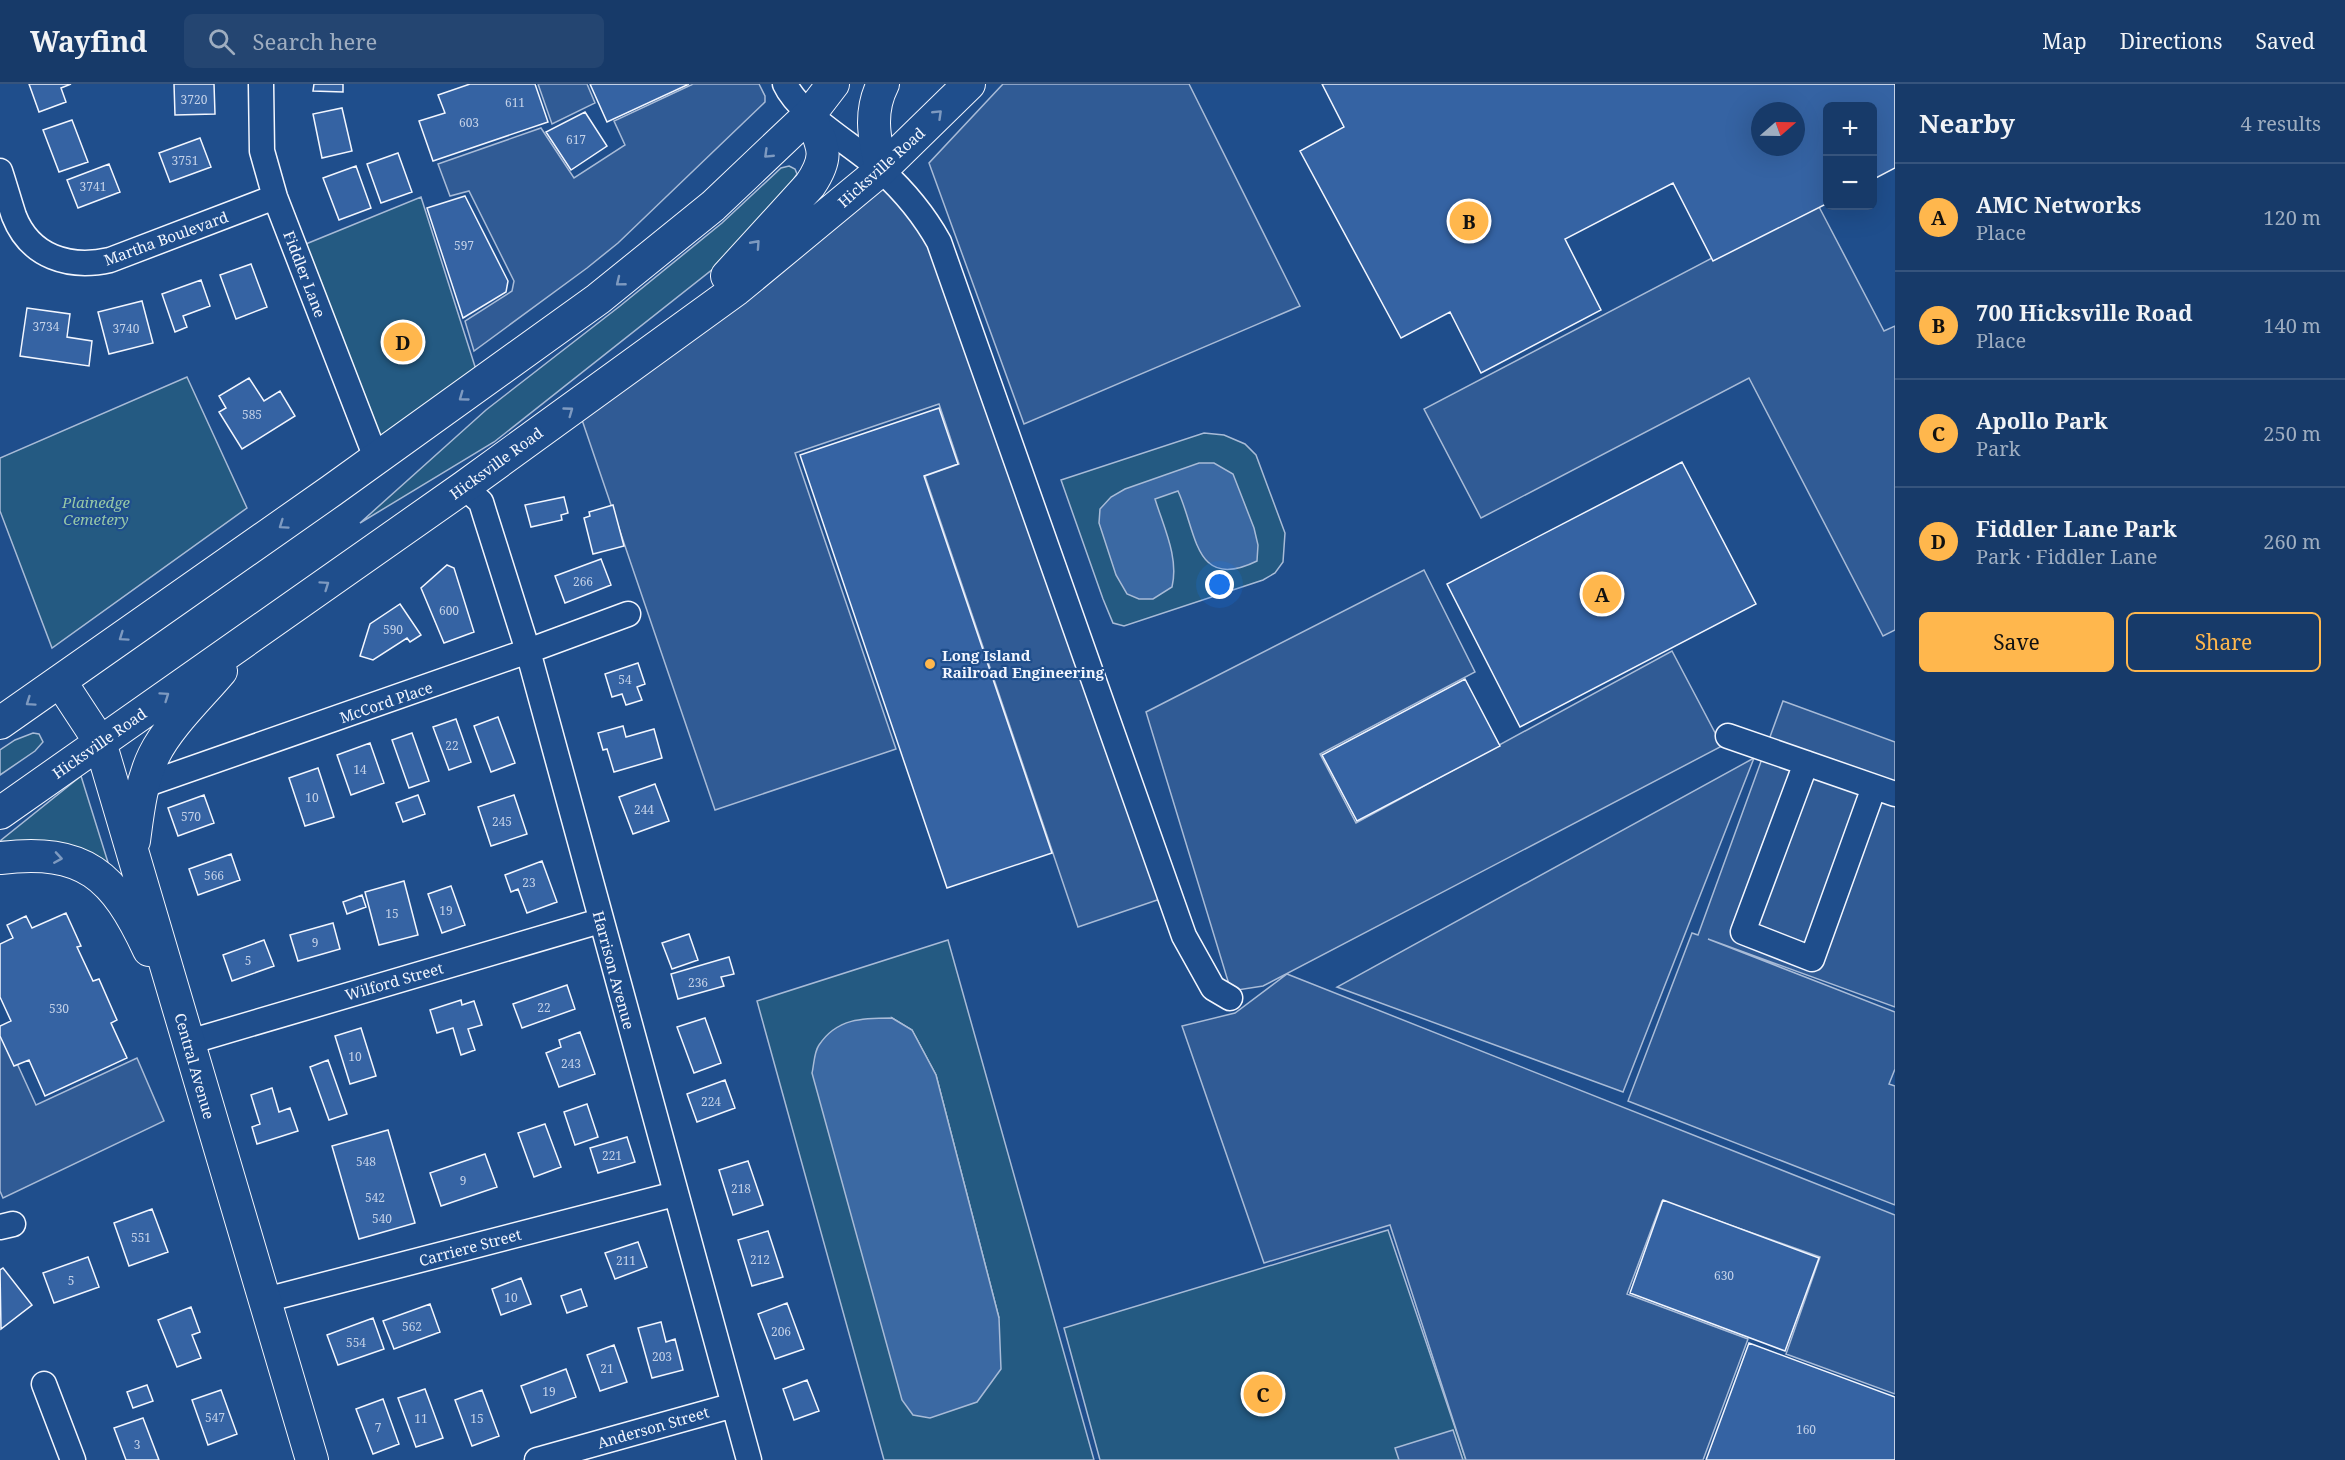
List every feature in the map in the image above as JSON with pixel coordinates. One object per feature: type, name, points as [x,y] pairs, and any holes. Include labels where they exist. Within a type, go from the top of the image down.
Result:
[{"type":"main road","points":[[0,723],[598,299],[713,206],[810,114],[833,84]]},
{"type":"main road","points":[[881,170],[873,115],[876,96],[883,84]]},
{"type":"main road","name":"Hicksville Road","points":[[0,813],[464,487],[737,289],[881,170],[969,84]]},
{"type":"main road","points":[[675,334],[810,185],[821,168],[822,147],[810,114]]},
{"type":"main road","points":[[132,850],[142,786],[155,753],[163,740],[251,637]]},
{"type":"main road","name":"Central Avenue","points":[[60,681],[100,742],[312,1460]]},
{"type":"main road","points":[[0,858],[26,855],[62,857],[96,872],[113,890],[142,934],[186,1034]]},
{"type":"street","name":"Fiddler Lane","points":[[261,84],[262,151],[275,198],[376,458]]},
{"type":"street","points":[[785,84],[788,91],[810,114],[881,170],[926,219],[939,242],[1184,936],[1213,987],[1230,998]]},
{"type":"street","name":"Martha Boulevard","points":[[0,171],[15,218],[33,244],[57,260],[72,264],[93,264],[110,260],[275,198]]},
{"type":"street","name":"Harrison Avenue","points":[[464,487],[481,502],[528,651],[749,1460]]},
{"type":"street","name":"McCord Place","points":[[142,786],[628,614]]},
{"type":"street","points":[[1728,736],[1885,790],[1812,959],[1743,932],[1806,763]]},
{"type":"street","name":"Wilford Street","points":[[186,1034],[600,921]]},
{"type":"street","name":"Carriere Street","points":[[265,1300],[675,1194]]},
{"type":"street","points":[[44,1384],[73,1460]]},
{"type":"street","name":"Anderson Street","points":[[537,1460],[734,1405]]},
{"type":"green space","points":[[789,166],[795,169],[797,174],[767,221],[737,250],[494,442],[360,523],[486,410],[722,223],[781,168]]},
{"type":"green space","points":[[421,197],[478,376],[381,447],[301,246]]},
{"type":"green space","name":"Plainedge Cemetery","points":[[187,377],[247,508],[52,648],[0,511],[0,458]]},
{"type":"green space","points":[[1204,433],[1224,435],[1245,444],[1256,455],[1285,533],[1283,562],[1275,573],[1263,580],[1124,626],[1113,623],[1061,480]]},
{"type":"green space","points":[[33,733],[39,734],[43,742],[35,751],[0,775],[0,750],[15,740]]},
{"type":"green space","points":[[81,776],[116,888],[46,844],[0,841]]},
{"type":"green space","points":[[948,940],[1094,1460],[884,1460],[757,1001]],"holes":[[[892,1018],[912,1030],[936,1075],[999,1318]]]},
{"type":"green space","points":[[1388,1230],[1466,1460],[1100,1460],[1064,1328]]},
{"type":"shaded area","points":[[538,84],[587,84],[595,103],[552,124]]},
{"type":"shaded area","points":[[693,84],[759,84],[765,96],[765,102],[618,243],[474,351],[465,321],[512,291],[514,281],[469,191],[450,196],[438,164],[541,128],[574,178],[625,145],[614,121]]},
{"type":"shaded area","points":[[1003,84],[1189,84],[1300,306],[1024,424],[929,163]]},
{"type":"shaded area","points":[[881,175],[924,222],[1169,896],[1078,927],[925,476],[959,464],[939,404],[795,453],[896,749],[715,810],[580,414]]},
{"type":"shaded area","points":[[1817,203],[1884,331],[1895,326],[1895,630],[1883,636],[1749,378],[1481,518],[1424,409]]},
{"type":"shaded area","points":[[1199,463],[1214,463],[1233,474],[1254,528],[1258,545],[1257,561],[1236,569],[1221,569],[1209,563],[1201,553],[1178,491],[1155,499],[1172,554],[1174,576],[1172,587],[1153,599],[1139,599],[1127,594],[1116,575],[1099,523],[1100,509],[1111,497],[1125,489]]},
{"type":"shaded area","points":[[1424,570],[1475,672],[1320,754],[1356,823],[1672,651],[1722,746],[1263,986],[1231,991],[1146,712]]},
{"type":"shaded area","points":[[1783,701],[1895,742],[1895,1007],[1708,939],[1895,1012],[1895,1069],[1889,1084],[1895,1086],[1895,1205],[1628,1101],[1692,933],[1698,935]]},
{"type":"shaded area","points":[[1754,758],[1623,1092],[1337,987]]},
{"type":"shaded area","points":[[1287,974],[1895,1215],[1895,1394],[1786,1354],[1820,1257],[1662,1201],[1627,1294],[1748,1339],[1703,1460],[1466,1460],[1390,1225],[1264,1263],[1182,1026],[1235,1013]]},
{"type":"shaded area","points":[[892,1018],[912,1030],[936,1075],[999,1318],[1001,1369],[977,1402],[930,1418],[913,1415],[902,1400],[812,1073],[817,1048],[834,1029],[861,1019]]},
{"type":"shaded area","points":[[0,1026],[36,1105],[137,1058],[164,1121],[3,1198],[0,1191]]},
{"type":"shaded area","points":[[1453,1430],[1463,1460],[1399,1460],[1395,1448]]},
{"type":"building","points":[[29,84],[71,84],[61,88],[66,102],[39,112]]},
{"type":"building","points":[[174,84],[214,84],[215,114],[175,115]]},
{"type":"building","points":[[314,84],[343,84],[343,92],[313,91]]},
{"type":"building","points":[[470,84],[535,84],[548,122],[433,161],[419,121],[445,113],[438,95]]},
{"type":"building","points":[[590,84],[689,84],[607,122]]},
{"type":"building","points":[[1322,84],[1895,84],[1895,168],[1877,177],[1877,102],[1823,102],[1823,206],[1713,261],[1673,183],[1565,239],[1601,310],[1481,373],[1450,312],[1401,338],[1300,151],[1344,127]]},
{"type":"building","points":[[342,108],[352,151],[322,158],[313,114]]},
{"type":"building","points":[[585,112],[607,146],[571,170],[546,132]]},
{"type":"building","points":[[72,120],[88,162],[59,172],[43,130]]},
{"type":"building","points":[[200,138],[211,167],[170,182],[159,153]]},
{"type":"building","points":[[398,153],[412,192],[381,203],[367,164]]},
{"type":"building","points":[[109,164],[120,192],[78,208],[67,180]]},
{"type":"building","points":[[356,166],[371,208],[339,220],[323,178]]},
{"type":"building","points":[[465,196],[508,281],[506,292],[463,318],[427,208]]},
{"type":"building","points":[[251,264],[267,307],[236,319],[220,275]]},
{"type":"building","points":[[201,280],[210,306],[183,316],[187,327],[175,332],[162,294]]},
{"type":"building","points":[[142,301],[153,343],[109,354],[98,312]]},
{"type":"building","points":[[27,308],[70,314],[67,337],[92,341],[89,366],[20,356]]},
{"type":"building","points":[[249,378],[264,401],[280,391],[295,416],[242,449],[219,412],[226,408],[219,396]]},
{"type":"building","name":"Long Island Railroad Engineering","points":[[939,408],[958,464],[924,476],[1052,853],[947,888],[800,455]]},
{"type":"building","points":[[1682,462],[1756,604],[1520,727],[1447,584]]},
{"type":"building","points":[[564,497],[568,513],[561,515],[562,520],[531,527],[525,505]]},
{"type":"building","points":[[613,505],[624,546],[593,554],[584,518],[590,516],[589,512]]},
{"type":"building","points":[[601,559],[611,585],[565,603],[555,576]]},
{"type":"building","points":[[447,565],[454,568],[474,632],[444,643],[421,588]]},
{"type":"building","points":[[400,604],[421,635],[410,642],[407,638],[373,660],[360,656],[370,624]]},
{"type":"building","points":[[638,663],[645,684],[637,687],[642,700],[626,705],[622,694],[612,697],[605,674]]},
{"type":"building","points":[[1465,679],[1500,746],[1357,821],[1322,755]]},
{"type":"building","points":[[498,717],[515,763],[491,772],[474,726]]},
{"type":"building","points":[[456,719],[471,762],[449,770],[433,727]]},
{"type":"building","points":[[623,726],[626,737],[654,729],[662,758],[614,772],[607,749],[603,750],[598,733]]},
{"type":"building","points":[[412,733],[429,781],[409,788],[392,740]]},
{"type":"building","points":[[370,743],[384,783],[351,795],[337,755]]},
{"type":"building","points":[[318,768],[334,817],[305,826],[289,778]]},
{"type":"building","points":[[655,784],[669,821],[633,834],[619,797]]},
{"type":"building","points":[[204,795],[214,823],[178,836],[168,808]]},
{"type":"building","points":[[418,795],[425,814],[403,822],[396,803]]},
{"type":"building","points":[[514,795],[527,834],[491,846],[478,807]]},
{"type":"building","points":[[231,854],[240,880],[198,895],[189,869]]},
{"type":"building","points":[[542,861],[557,902],[527,913],[518,889],[511,892],[505,875]]},
{"type":"building","points":[[404,881],[418,935],[379,945],[365,892]]},
{"type":"building","points":[[451,886],[465,925],[442,933],[428,894]]},
{"type":"building","points":[[362,895],[366,907],[347,914],[343,902]]},
{"type":"building","points":[[66,913],[81,946],[77,947],[93,981],[99,979],[117,1020],[111,1023],[127,1058],[45,1096],[29,1060],[14,1066],[0,1036],[0,1026],[11,1021],[0,997],[0,944],[13,938],[7,925],[26,916],[32,928]]},
{"type":"building","points":[[333,923],[340,949],[298,961],[290,935]]},
{"type":"building","points":[[689,934],[698,960],[672,969],[662,943]]},
{"type":"building","points":[[264,940],[274,966],[232,981],[223,955]]},
{"type":"building","points":[[729,957],[734,974],[721,977],[724,986],[678,999],[671,974]]},
{"type":"building","points":[[567,985],[575,1009],[522,1028],[513,1004]]},
{"type":"building","points":[[461,1000],[462,1005],[474,1001],[482,1025],[468,1029],[475,1050],[461,1055],[453,1028],[437,1033],[430,1010]]},
{"type":"building","points":[[705,1018],[721,1063],[694,1073],[677,1027]]},
{"type":"building","points":[[361,1028],[376,1076],[350,1084],[335,1036]]},
{"type":"building","points":[[580,1032],[595,1074],[559,1087],[546,1053],[561,1047],[559,1040]]},
{"type":"building","points":[[328,1060],[347,1114],[329,1120],[310,1067]]},
{"type":"building","points":[[725,1080],[735,1108],[697,1122],[687,1094]]},
{"type":"building","points":[[272,1088],[279,1112],[290,1108],[298,1131],[257,1144],[252,1127],[260,1124],[251,1095]]},
{"type":"building","points":[[587,1104],[598,1137],[575,1145],[564,1112]]},
{"type":"building","points":[[545,1124],[561,1167],[534,1177],[518,1133]]},
{"type":"building","points":[[388,1130],[415,1223],[359,1239],[332,1146]]},
{"type":"building","points":[[627,1137],[635,1162],[598,1173],[590,1148]]},
{"type":"building","points":[[485,1154],[497,1187],[441,1206],[430,1173]]},
{"type":"building","points":[[748,1161],[763,1205],[733,1215],[719,1170]]},
{"type":"building","points":[[1663,1200],[1819,1258],[1785,1351],[1630,1293]]},
{"type":"building","points":[[152,1209],[168,1252],[129,1266],[114,1223]]},
{"type":"building","points":[[768,1231],[783,1277],[752,1286],[738,1240]]},
{"type":"building","points":[[638,1242],[647,1267],[615,1279],[605,1253]]},
{"type":"building","points":[[88,1257],[99,1287],[54,1303],[43,1273]]},
{"type":"building","points":[[3,1268],[32,1305],[1,1329],[0,1270]]},
{"type":"building","points":[[521,1278],[531,1304],[501,1315],[492,1289]]},
{"type":"building","points":[[581,1289],[587,1306],[567,1313],[561,1296]]},
{"type":"building","points":[[787,1303],[804,1349],[775,1359],[758,1314]]},
{"type":"building","points":[[430,1304],[440,1332],[394,1349],[383,1321]]},
{"type":"building","points":[[191,1307],[200,1332],[192,1335],[201,1358],[177,1367],[158,1320]]},
{"type":"building","points":[[373,1318],[384,1349],[338,1365],[327,1335]]},
{"type":"building","points":[[661,1322],[666,1342],[675,1339],[683,1370],[652,1378],[638,1328]]},
{"type":"building","points":[[1749,1343],[1895,1397],[1895,1460],[1706,1460]]},
{"type":"building","points":[[614,1345],[627,1382],[600,1391],[587,1355]]},
{"type":"building","points":[[566,1369],[576,1397],[531,1413],[521,1386]]},
{"type":"building","points":[[807,1380],[819,1411],[794,1420],[783,1389]]},
{"type":"building","points":[[147,1385],[153,1401],[133,1408],[127,1392]]},
{"type":"building","points":[[425,1389],[443,1438],[416,1447],[398,1398]]},
{"type":"building","points":[[221,1390],[237,1434],[208,1445],[192,1400]]},
{"type":"building","points":[[482,1390],[499,1436],[472,1446],[455,1400]]},
{"type":"building","points":[[383,1399],[399,1444],[373,1454],[356,1409]]},
{"type":"building","points":[[143,1418],[159,1460],[126,1460],[114,1428]]},
{"type":"place","name":"700 Hicksville Road","points":[[1469,221]]},
{"type":"place","name":"Fiddler Lane Park","points":[[403,342]]},
{"type":"place","name":"AMC Networks","points":[[1602,594]]},
{"type":"place","name":"Long Island Railroad Engineering","points":[[930,664]]},
{"type":"place","name":"Apollo Park","points":[[1263,1394]]}]
